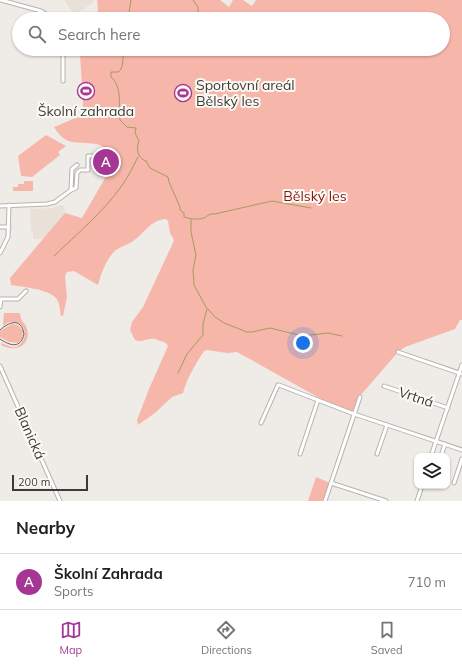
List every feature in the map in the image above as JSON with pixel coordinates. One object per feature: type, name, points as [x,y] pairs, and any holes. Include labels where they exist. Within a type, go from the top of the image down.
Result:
[{"type":"street","points":[[1,0],[13,2],[43,12]]},
{"type":"street","points":[[63,56],[63,81]]},
{"type":"street","points":[[0,206],[47,204],[55,202],[76,188],[77,173],[80,170],[88,170],[88,156],[98,156]]},
{"type":"street","points":[[71,190],[72,169],[77,165]]},
{"type":"street","points":[[0,253],[7,241],[9,227],[9,205]]},
{"type":"street","points":[[0,227],[9,227]]},
{"type":"street","points":[[0,307],[1,299],[18,299],[26,291]]},
{"type":"street","points":[[398,352],[461,374]]},
{"type":"street","points":[[433,453],[461,374],[462,365]]},
{"type":"street","name":"Blanická","points":[[0,366],[60,501]]},
{"type":"street","points":[[261,423],[278,385],[287,387],[354,414],[462,450]]},
{"type":"street","name":"Vrtná","points":[[384,386],[448,408]]},
{"type":"street","points":[[325,501],[360,398]]},
{"type":"street","points":[[300,454],[318,400]]},
{"type":"street","points":[[377,454],[387,425]]},
{"type":"street","points":[[442,453],[445,444]]},
{"type":"street","points":[[454,483],[462,459]]},
{"type":"street","points":[[331,483],[386,501]]},
{"type":"street","points":[[417,501],[421,489]]},
{"type":"shaded area","points":[[64,0],[93,0],[93,3],[79,12],[72,12]]},
{"type":"shaded area","points":[[64,205],[65,213],[44,239],[33,239],[30,209],[52,208]]},
{"type":"green space","name":"Bělský les","points":[[97,0],[220,0],[229,7],[233,0],[243,0],[252,6],[256,0],[462,0],[462,320],[460,320],[455,329],[405,347],[398,352],[360,396],[353,415],[332,405],[237,352],[227,353],[207,350],[204,351],[194,366],[183,393],[172,397],[155,413],[138,425],[137,420],[168,346],[165,342],[156,339],[142,341],[135,340],[130,330],[132,322],[143,307],[174,240],[170,233],[168,221],[166,219],[152,224],[133,241],[114,252],[105,265],[98,285],[74,271],[67,272],[65,276],[67,297],[63,316],[61,316],[56,298],[52,295],[35,289],[11,285],[10,278],[65,213],[82,218],[108,173],[111,173],[111,150],[96,144],[77,143],[67,140],[58,133],[54,127],[72,119],[82,117],[83,102],[80,56],[450,56],[450,12],[97,12]]},
{"type":"green space","points":[[46,135],[66,146],[58,152],[60,155],[32,177],[21,176],[18,156]]},
{"type":"green space","name":"Školní zahrada","points":[[101,154],[110,154],[110,170],[101,170]]},
{"type":"green space","points":[[24,181],[33,181],[33,191],[13,191],[13,187],[18,187],[18,184],[24,184]]},
{"type":"green space","points":[[4,313],[20,313],[21,319],[28,332],[26,341],[22,346],[14,348],[10,348],[1,345],[1,343],[16,347],[22,343],[25,336],[24,329],[19,323],[9,322],[3,326]]},
{"type":"green space","points":[[12,324],[18,325],[23,331],[22,339],[18,343],[9,342],[0,337],[0,331]]},
{"type":"green space","points":[[316,477],[330,483],[324,501],[308,501]]},
{"type":"waterway","points":[[129,12],[131,0]]},
{"type":"waterway","points":[[193,0],[198,7],[198,12]]},
{"type":"waterway","points":[[123,56],[120,71],[111,72],[111,77],[115,81],[119,92],[120,120],[127,127],[136,128],[135,133],[139,141],[139,155],[146,161],[150,168],[168,177],[180,210],[184,213],[184,217],[202,219],[211,214],[272,201],[311,208]]},
{"type":"waterway","points":[[54,256],[114,197],[126,180],[138,157]]},
{"type":"waterway","points":[[178,373],[187,354],[203,335],[203,324],[207,309],[194,285],[193,270],[196,255],[191,232],[191,220]]},
{"type":"waterway","points":[[208,309],[215,317],[224,323],[247,332],[270,328],[303,336],[328,333],[342,336]]},
{"type":"tram line","points":[[0,330],[11,323],[17,323],[20,325],[24,334],[23,339],[15,345],[0,339]]},
{"type":"place","name":"Školní zahrada","points":[[86,91]]},
{"type":"place","name":"Sportovní areál Bělský les","points":[[183,93]]},
{"type":"place","name":"Školní Zahrada","points":[[106,162]]}]
